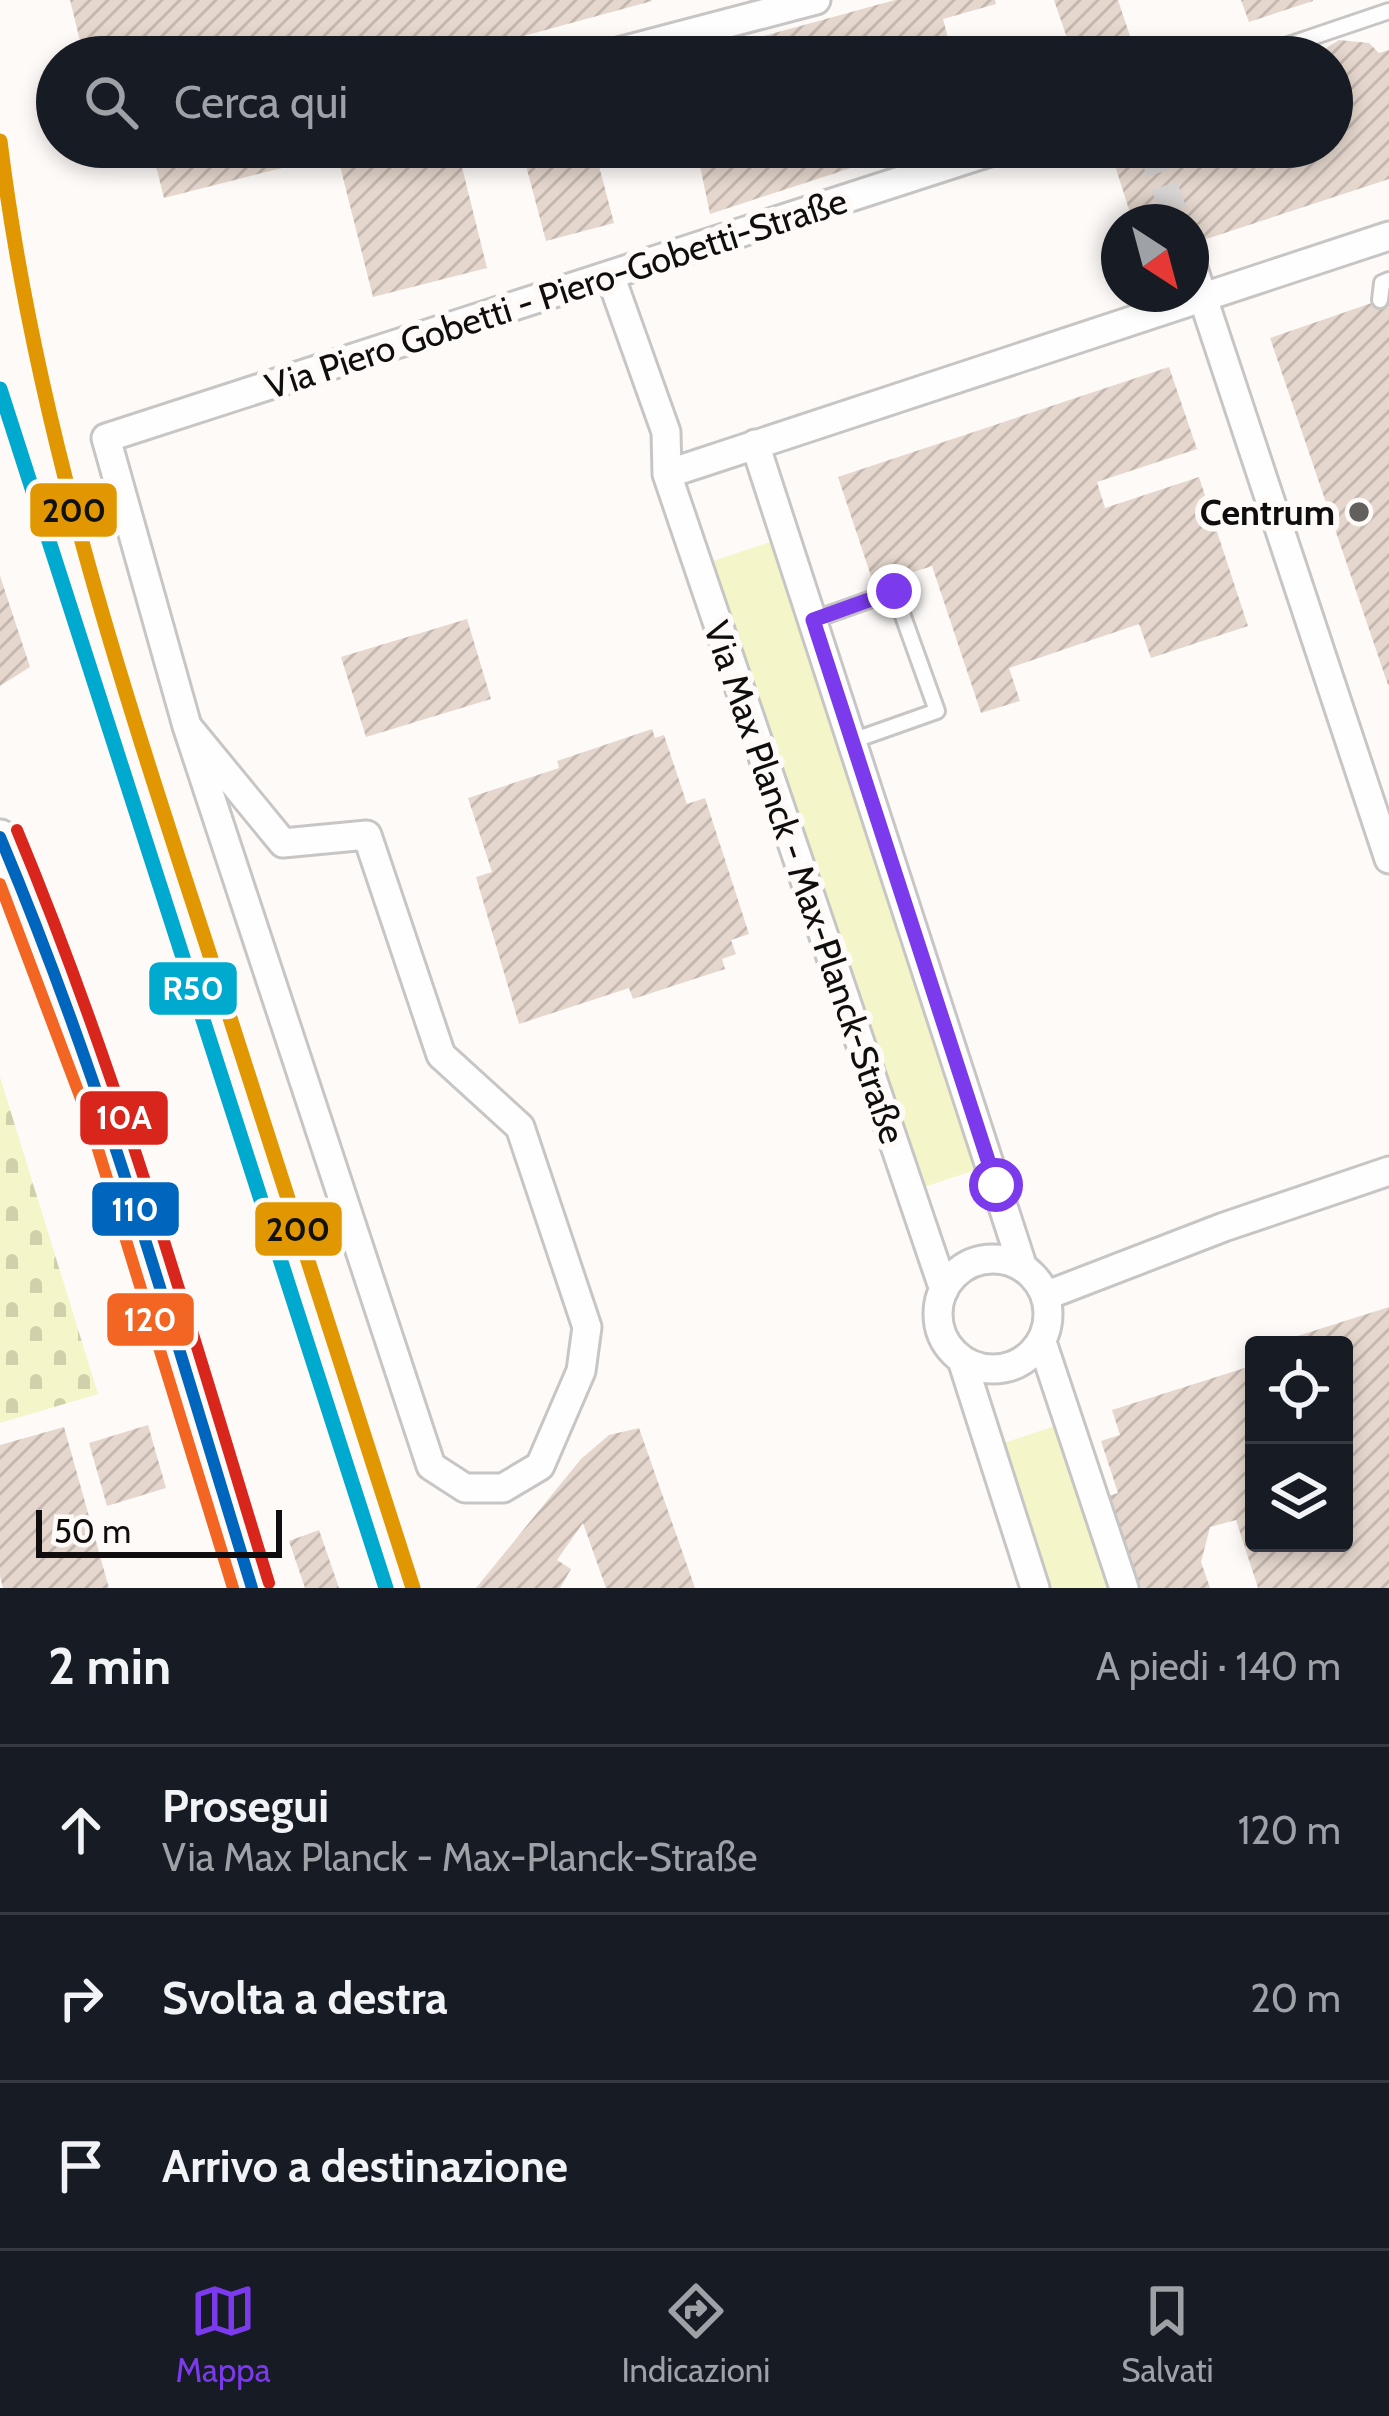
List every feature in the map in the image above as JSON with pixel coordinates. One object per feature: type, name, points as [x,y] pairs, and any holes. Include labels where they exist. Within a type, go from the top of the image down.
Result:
[{"type":"street","points":[[679,36],[816,0]]},
{"type":"street","name":"Via Piero Gobetti - Piero-Gobetti-Straße","points":[[187,726],[106,438],[940,168]]},
{"type":"street","points":[[1209,299],[1389,236]]},
{"type":"street","name":"Via Max Planck - Max-Planck-Straße","points":[[610,275],[666,432],[667,474],[944,1290]]},
{"type":"street","points":[[667,474],[1168,312]]},
{"type":"street","points":[[1209,312],[1389,860]]},
{"type":"street","points":[[755,444],[1014,1264]]},
{"type":"street","points":[[187,726],[283,843],[367,835],[441,1055],[520,1127],[587,1327],[581,1371],[540,1466],[503,1488],[465,1488],[431,1466],[187,726]]},
{"type":"street","points":[[0,837],[43,941],[139,1220],[252,1588]]},
{"type":"street","points":[[1045,1296],[1224,1227],[1389,1171]]},
{"type":"street","points":[[979,1261],[1014,1264],[1031,1273],[1045,1296],[1048,1324],[1042,1342],[1030,1356],[996,1370],[962,1360],[940,1332],[938,1314],[944,1290],[962,1268],[979,1261]]},
{"type":"street","points":[[1042,1342],[1124,1588]]},
{"type":"street","points":[[962,1360],[1036,1588]]},
{"type":"lane","points":[[1315,36],[1389,11]]},
{"type":"lane","points":[[1380,300],[1382,283],[1389,280]]},
{"type":"lane","points":[[813,620],[894,591],[937,711],[852,741]]},
{"type":"green space","points":[[776,540],[981,1168],[918,1189],[713,561]]},
{"type":"green space","points":[[0,1077],[98,1394],[0,1423]]},
{"type":"green space","points":[[1064,1423],[1117,1588],[1048,1588],[1001,1444]]},
{"type":"building","points":[[70,0],[652,0],[523,36],[79,36]]},
{"type":"building","points":[[895,0],[995,0],[996,4],[943,19],[947,36],[764,36]]},
{"type":"building","points":[[1054,0],[1118,0],[1130,36],[1066,36]]},
{"type":"building","points":[[1241,0],[1313,0],[1313,1],[1249,22]]},
{"type":"building","points":[[1353,41],[1369,43],[1379,53],[1389,50],[1389,179],[1209,238],[1209,204],[1127,204],[1116,168],[1353,168]]},
{"type":"building","points":[[156,168],[282,168],[164,198]]},
{"type":"building","points":[[341,168],[462,168],[487,268],[373,297]]},
{"type":"building","points":[[527,168],[600,168],[614,223],[546,241]]},
{"type":"building","points":[[700,168],[851,168],[710,214]]},
{"type":"building","name":"Centrum","points":[[1389,297],[1389,685],[1388,685],[1270,338]]},
{"type":"building","points":[[1169,367],[1197,449],[1097,482],[1105,508],[1199,477],[1248,626],[1151,658],[1139,624],[1009,668],[1020,701],[981,713],[932,566],[874,585],[838,477]]},
{"type":"building","points":[[0,576],[30,667],[0,686]]},
{"type":"building","points":[[467,619],[491,699],[366,737],[341,657]]},
{"type":"building","points":[[652,729],[655,738],[664,735],[687,804],[705,798],[749,934],[731,940],[736,954],[722,959],[725,969],[633,999],[629,988],[519,1024],[476,877],[492,872],[468,798],[559,768],[557,761]]},
{"type":"building","points":[[1389,1307],[1389,1588],[1258,1588],[1246,1552],[1353,1552],[1353,1336],[1297,1336]]},
{"type":"building","points":[[1245,1368],[1245,1548],[1236,1520],[1210,1527],[1201,1562],[1210,1588],[1130,1588],[1102,1498],[1118,1493],[1101,1441],[1120,1435],[1112,1410]]},
{"type":"building","points":[[148,1425],[166,1488],[107,1506],[89,1443]]},
{"type":"building","points":[[64,1427],[109,1588],[3,1588],[0,1445]]},
{"type":"building","points":[[639,1428],[695,1588],[606,1588],[583,1523],[557,1560],[571,1569],[560,1588],[476,1588],[581,1459],[609,1435]]},
{"type":"building","points":[[319,1530],[339,1588],[305,1588],[289,1541]]},
{"type":"tunnel","points":[[1158,168],[1171,204]]},
{"type":"transit line","name":"200","points":[[0,141],[34,345],[111,644],[413,1588]]},
{"type":"transit line","name":"R50","points":[[0,389],[386,1588]]},
{"type":"transit line","name":"10A","points":[[17,830],[121,1109],[269,1583]]},
{"type":"transit line","name":"110","points":[[0,837],[104,1115],[252,1588]]},
{"type":"transit line","name":"120","points":[[0,884],[89,1120],[233,1588]]},
{"type":"place","name":"Centrum","points":[[1359,512]]},
{"type":"route","points":[[894,591],[813,620],[996,1185]]}]
